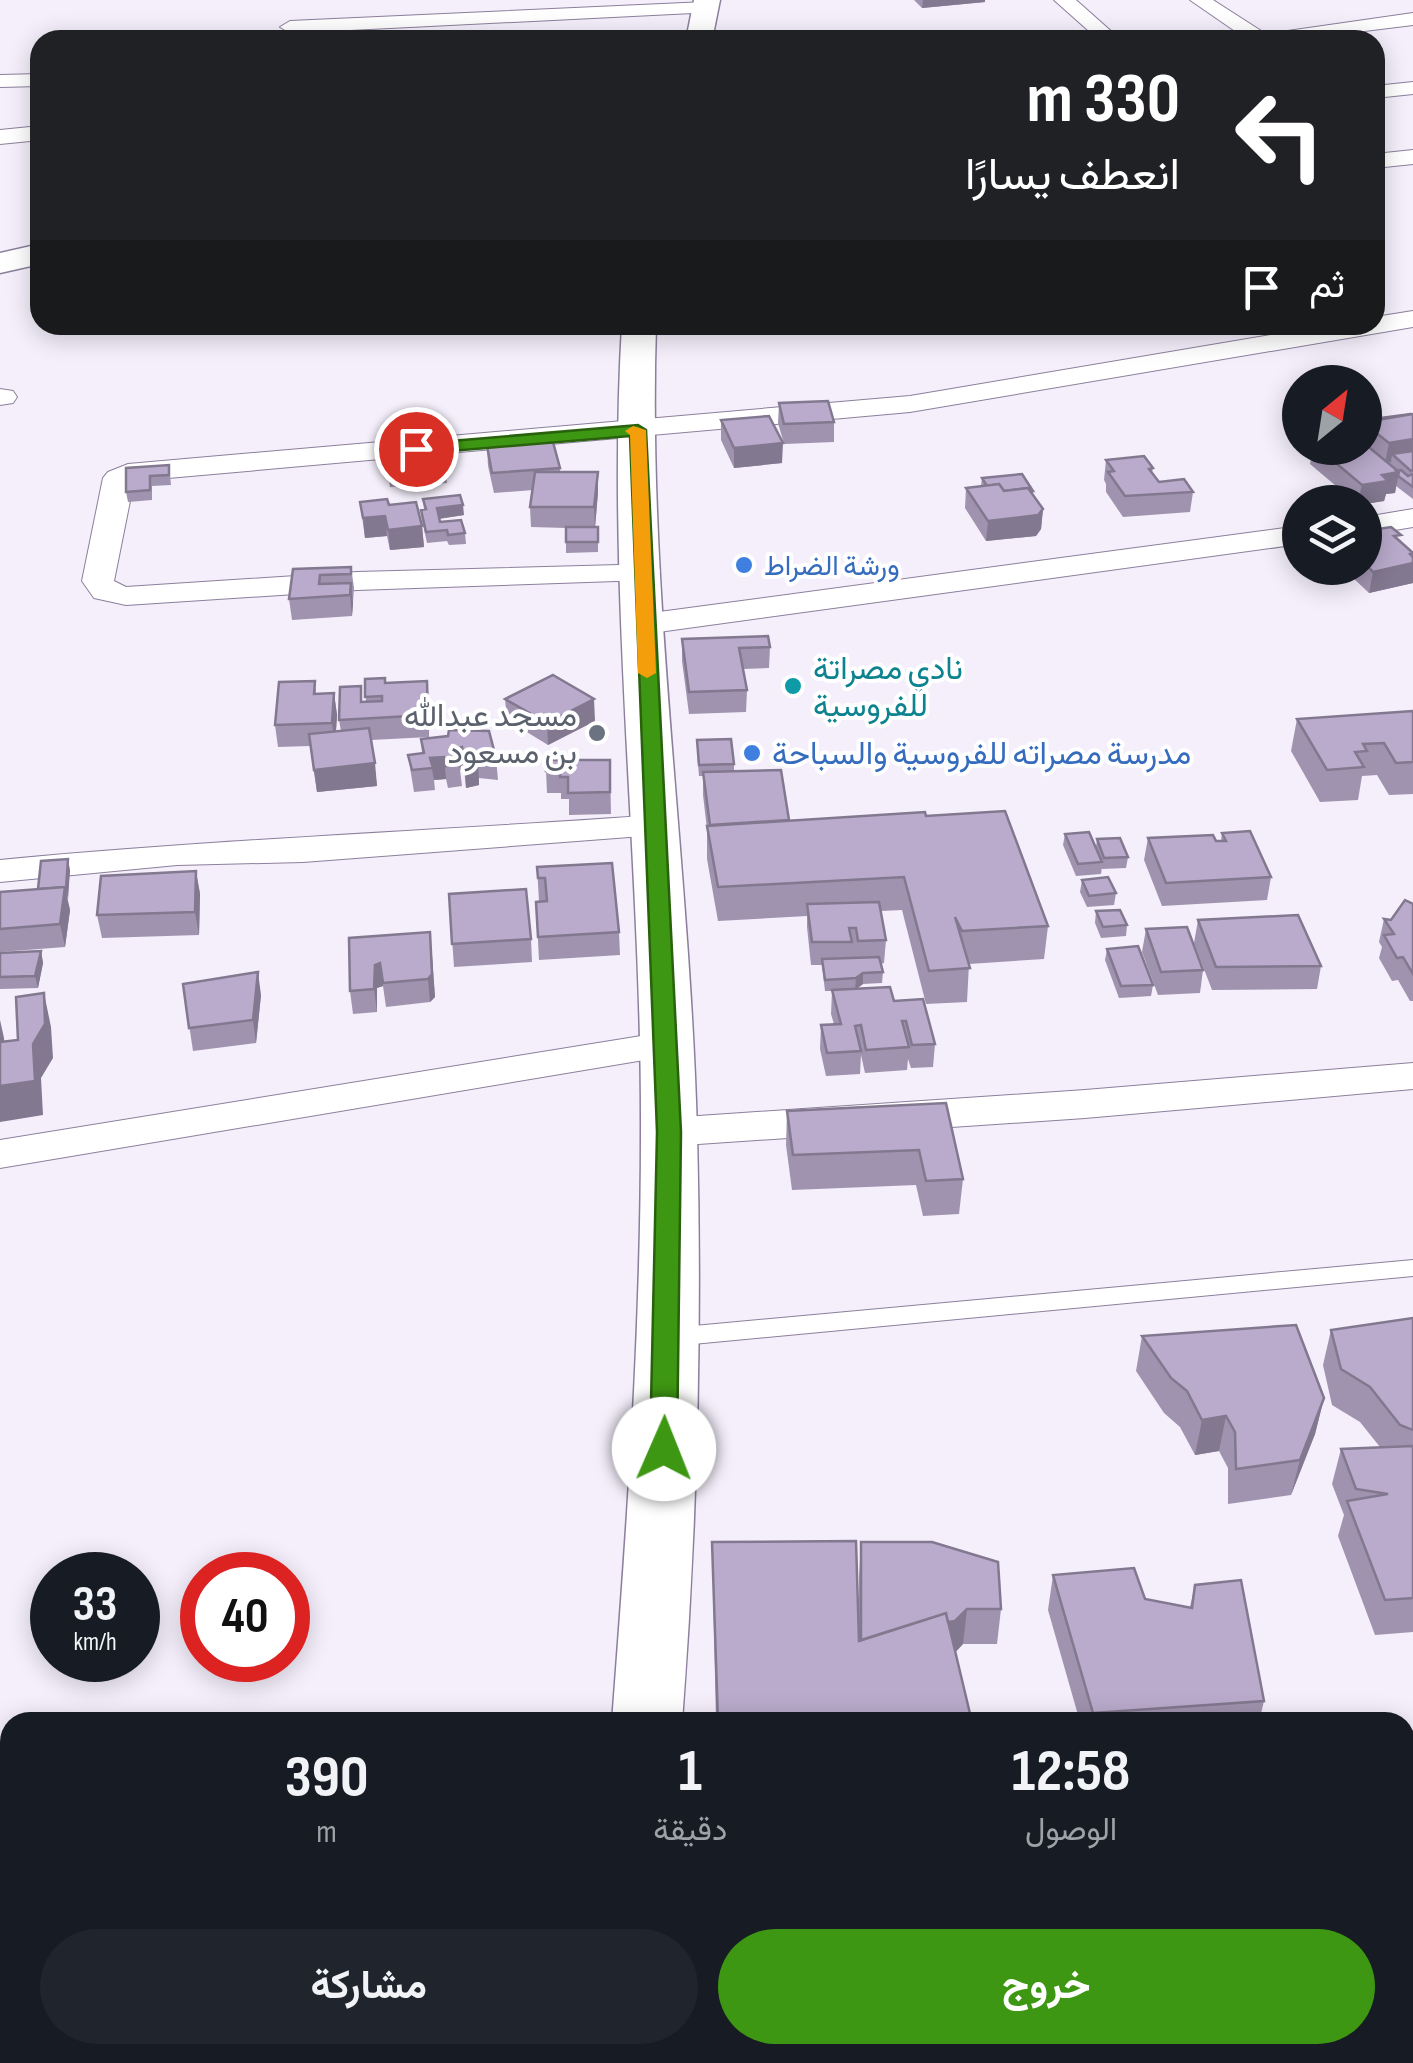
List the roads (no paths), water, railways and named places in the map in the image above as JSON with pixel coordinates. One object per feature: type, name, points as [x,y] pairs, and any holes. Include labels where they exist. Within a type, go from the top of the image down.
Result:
[{"type":"street","points":[[1064,0],[1099,30]]},
{"type":"street","points":[[1200,0],[1247,30]]},
{"type":"street","points":[[1384,2],[1411,20]]},
{"type":"street","points":[[290,27],[706,4],[701,30]]},
{"type":"street","points":[[1316,30],[1411,20]]},
{"type":"street","points":[[0,81],[30,80]]},
{"type":"street","points":[[1385,91],[1413,88]]},
{"type":"street","points":[[0,137],[30,134]]},
{"type":"street","points":[[1385,161],[1413,157]]},
{"type":"street","points":[[0,264],[30,256]]},
{"type":"street","points":[[1385,323],[1413,319]]},
{"type":"street","points":[[640,335],[638,430],[644,624],[669,1132],[664,1449],[648,1712]]},
{"type":"street","points":[[645,571],[357,581],[126,596],[105,591],[98,581],[118,478],[128,473],[910,404],[1316,335]]},
{"type":"street","points":[[1382,523],[1413,518]]},
{"type":"street","points":[[644,624],[1282,537]]},
{"type":"street","points":[[0,871],[177,854],[322,850],[656,826]]},
{"type":"street","points":[[0,1154],[666,1045]]},
{"type":"street","points":[[669,1132],[1085,1104],[1413,1076]]},
{"type":"lane","points":[[666,1338],[1413,1268]]},
{"type":"place","name":"ورشة الضراط","points":[[744,565]]},
{"type":"place","name":"نادي مصراتة للفروسية","points":[[793,686]]},
{"type":"place","name":"مسجد عبدالله بن مسعود","points":[[597,733]]},
{"type":"place","name":"مدرسة مصراته للفروسية والسباحة","points":[[752,753]]}]
